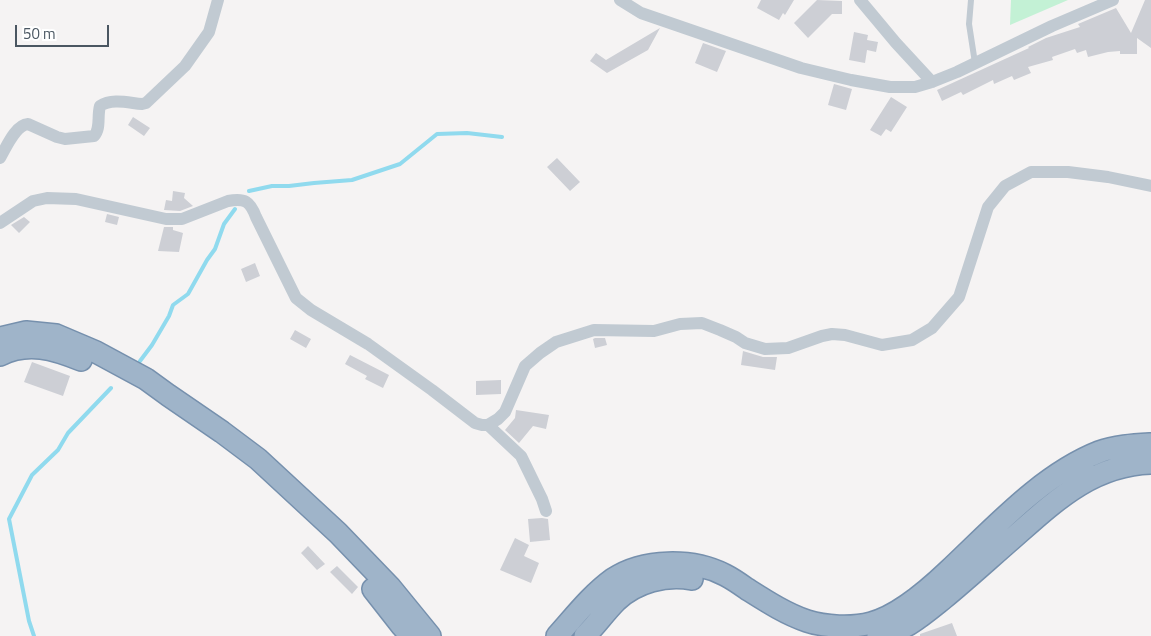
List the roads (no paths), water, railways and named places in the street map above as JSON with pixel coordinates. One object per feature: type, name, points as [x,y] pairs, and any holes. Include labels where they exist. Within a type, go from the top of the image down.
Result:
[{"type":"highway","points":[[0,338],[26,332],[56,335],[96,352],[146,378],[258,460],[338,533],[390,586],[430,636]]},
{"type":"highway","points":[[0,355],[10,350],[32,347],[62,352],[118,378],[175,412],[257,478],[340,554],[376,592],[411,636]]},
{"type":"highway","points":[[557,636],[585,604],[613,580],[630,569],[651,564],[670,563],[703,567],[724,574],[781,609],[808,621],[846,626],[870,623],[890,616],[931,587],[1041,485],[1069,467],[1100,452],[1126,446],[1151,444]]},
{"type":"highway","points":[[878,636],[902,629],[922,616],[1061,496],[1083,482],[1108,472],[1140,463],[1151,463]]},
{"type":"highway","points":[[585,636],[626,592],[640,584],[673,577],[685,577],[714,585],[729,592],[774,620],[825,636]]},
{"type":"street","points":[[0,158],[14,135],[23,125],[28,124],[58,138],[94,136],[97,135],[100,106],[105,103],[114,102],[146,103],[185,66],[209,32],[218,0]]},
{"type":"street","points":[[620,0],[641,13],[802,68],[890,88],[915,88],[932,82],[1113,0]]},
{"type":"street","points":[[860,0],[932,82]]},
{"type":"street","points":[[0,222],[33,201],[47,198],[76,199],[166,219],[182,220],[228,201],[235,199],[243,200],[252,206],[296,298],[311,310],[368,344],[475,423],[488,425],[505,412],[525,366],[556,342],[594,330],[654,330],[680,324],[702,323],[736,337],[745,343],[765,349],[788,348],[832,334],[845,335],[882,345],[912,340],[932,328],[959,297],[988,207],[1005,186],[1031,172],[1068,172],[1108,177],[1151,186]]},
{"type":"street","points":[[488,425],[522,456],[546,510]]},
{"type":"lane","points":[[971,0],[969,24],[975,63]]},
{"type":"waterway","points":[[249,191],[272,186],[352,180],[400,164],[437,134],[467,133],[502,137]]},
{"type":"waterway","points":[[140,361],[152,345],[169,316],[173,305],[188,294],[215,249],[224,224],[235,209]]},
{"type":"waterway","points":[[34,636],[29,621],[9,519],[32,475],[58,450],[68,433],[111,388]]}]
